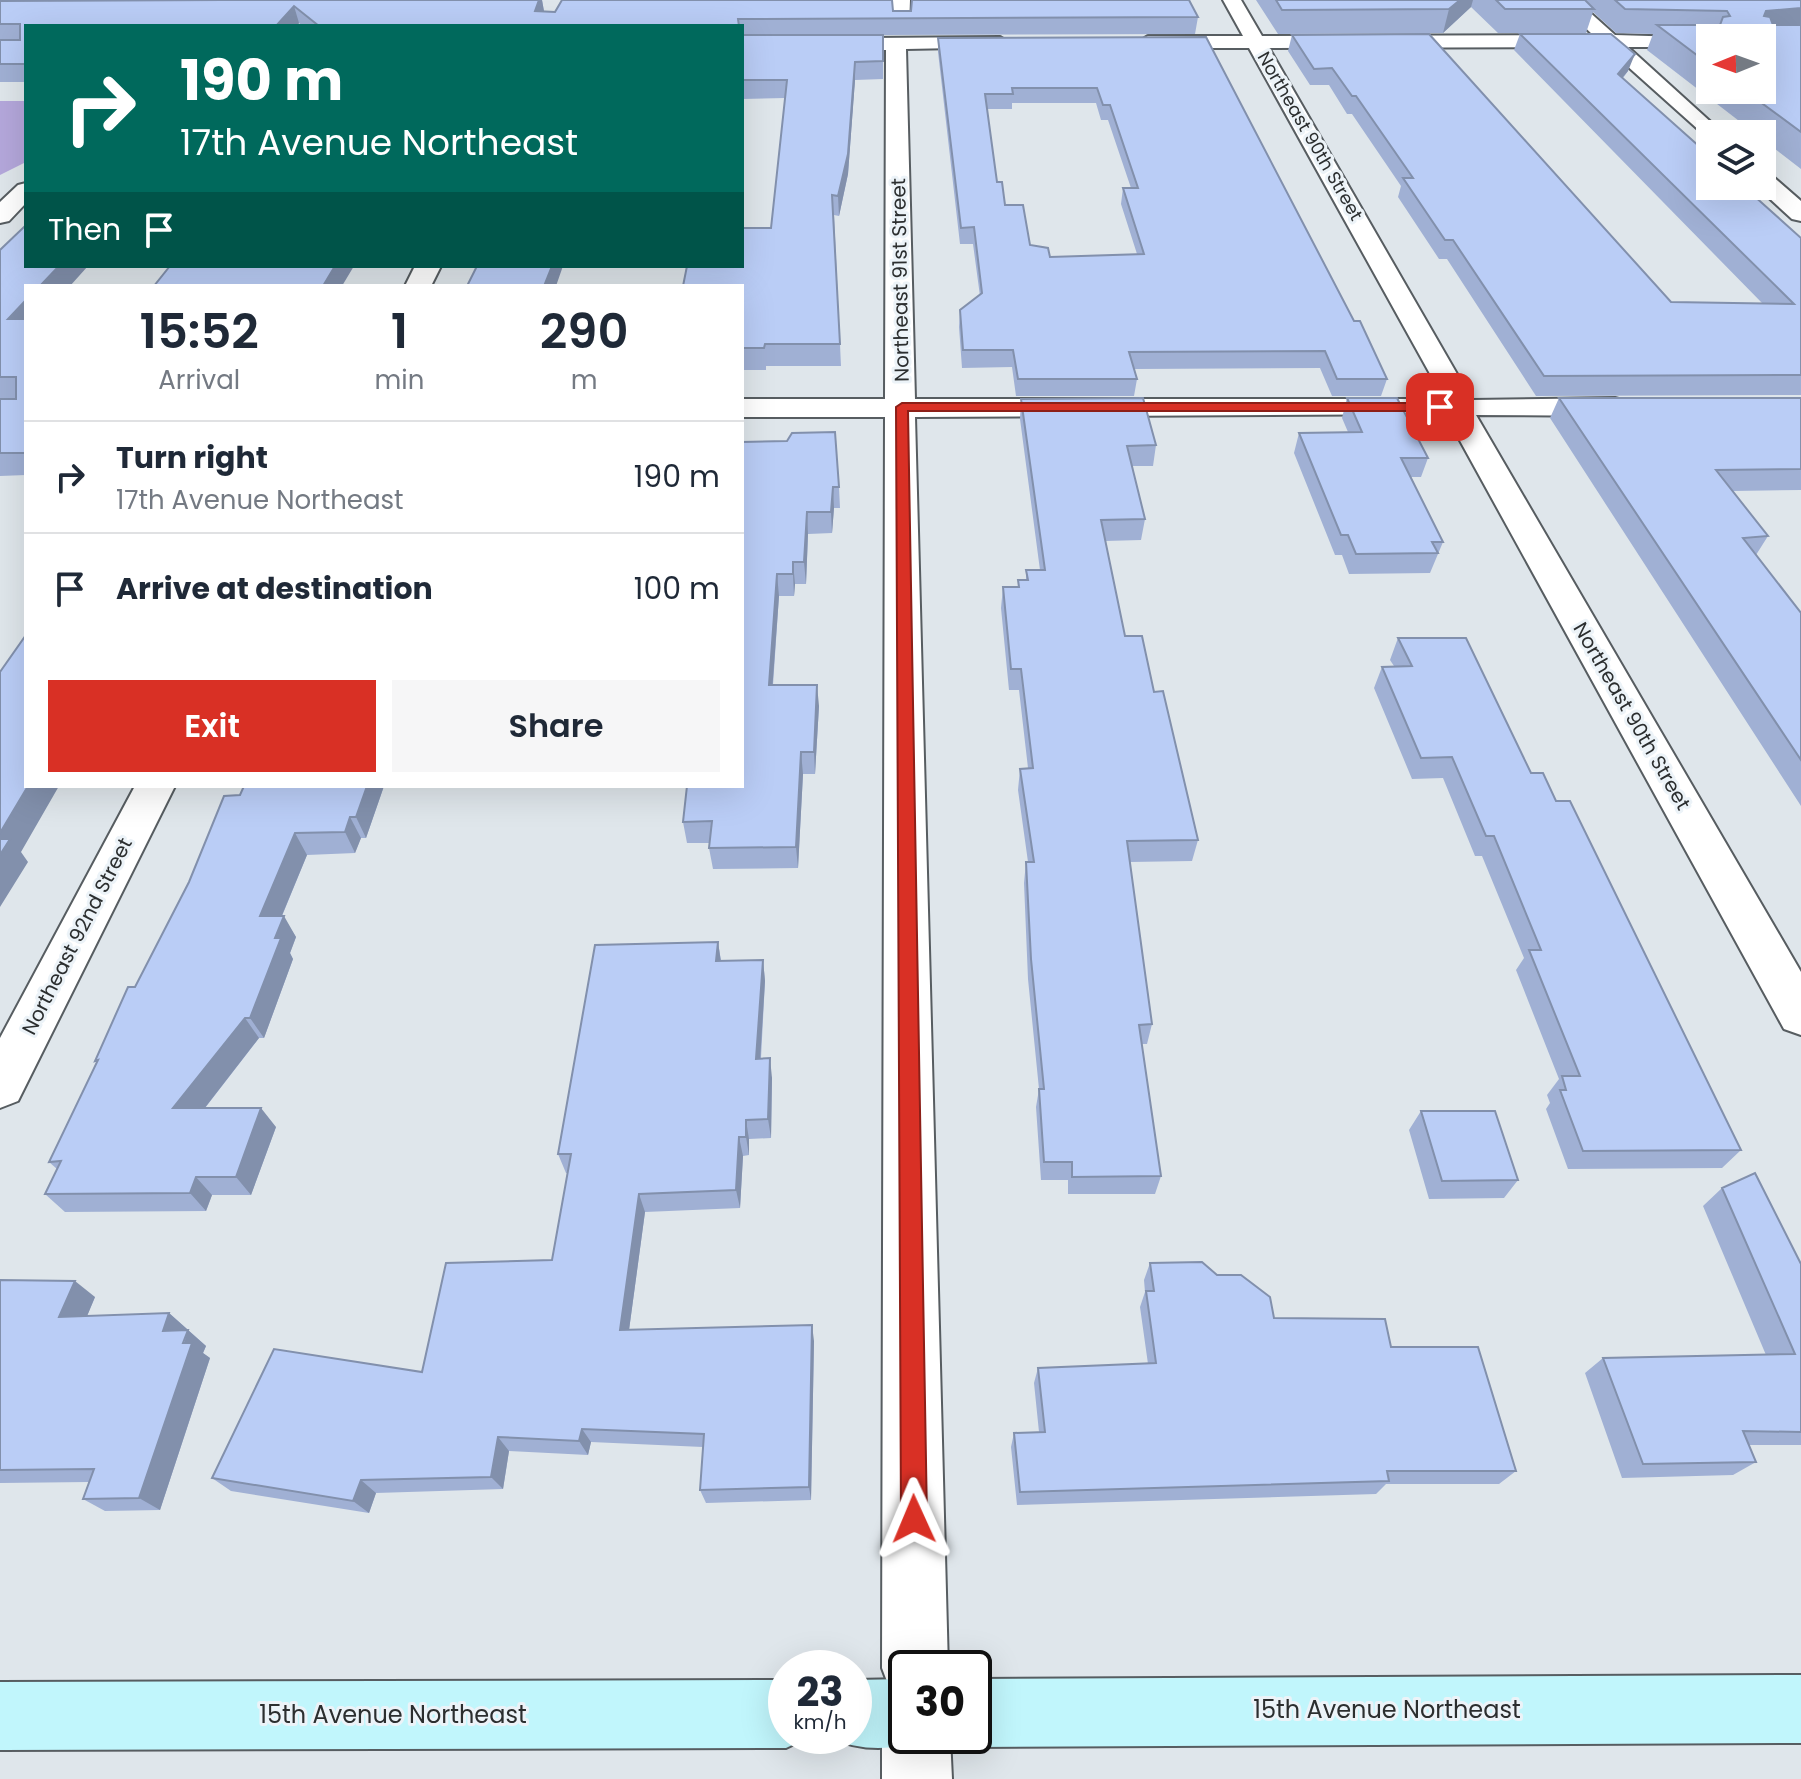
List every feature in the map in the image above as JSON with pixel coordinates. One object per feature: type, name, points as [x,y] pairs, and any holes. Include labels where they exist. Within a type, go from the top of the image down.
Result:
[{"type":"street","name":"Northeast 91st Street","points":[[901,0],[902,407],[915,1650]]},
{"type":"street","name":"Northeast 90th Street","points":[[1232,0],[1801,1015]]},
{"type":"street","points":[[1565,0],[1698,120]]},
{"type":"street","points":[[850,44],[899,33],[1024,43]]},
{"type":"street","points":[[1136,43],[1696,41]]},
{"type":"street","points":[[0,216],[24,192]]},
{"type":"street","points":[[1776,192],[1801,214]]},
{"type":"street","points":[[744,408],[1644,407]]},
{"type":"street","name":"Northeast 92nd Street","points":[[0,1086],[154,788]]},
{"type":"street","name":"15th Avenue Northeast","points":[[992,1713],[1801,1709]]},
{"type":"street","name":"15th Avenue Northeast","points":[[0,1716],[768,1714]]},
{"type":"street","points":[[916,1754],[917,1779]]},
{"type":"shaded area","points":[[0,101],[24,101],[24,163],[0,175]]},
{"type":"building","points":[[539,0],[535,11],[555,12],[562,0],[892,0],[893,11],[911,11],[912,0],[1189,0],[1198,17],[738,19],[739,24],[316,24],[294,6],[278,24],[24,24],[24,64],[0,64],[0,40],[20,40],[20,24],[0,24],[0,1]]},
{"type":"building","points":[[1276,0],[1460,0],[1449,9],[1282,10]]},
{"type":"building","points":[[1496,0],[1585,0],[1594,9],[1505,9]]},
{"type":"building","points":[[1615,0],[1801,0],[1801,8],[1766,11],[1764,16],[1770,17],[1773,24],[1720,24],[1723,17],[1730,16],[1727,11],[1625,9]]},
{"type":"building","points":[[1657,25],[1696,25],[1696,54]]},
{"type":"building","points":[[1776,25],[1801,25],[1801,132],[1763,104],[1776,104]]},
{"type":"building","points":[[1429,34],[1671,302],[1794,304],[1520,34],[1611,34],[1635,54],[1618,74],[1696,144],[1696,200],[1759,200],[1801,238],[1801,375],[1544,376],[1453,240],[1445,240],[1403,178],[1413,178],[1356,96],[1352,96],[1332,68],[1314,69],[1292,35]]},
{"type":"building","points":[[744,35],[883,35],[883,61],[855,62],[848,154],[838,196],[832,195],[840,344],[765,344],[764,348],[744,348],[744,284],[683,284],[687,268],[744,268],[744,228],[771,228],[787,80],[744,80]]},
{"type":"building","points":[[1206,37],[1354,321],[1360,321],[1387,379],[1337,379],[1325,351],[1129,352],[1137,379],[1018,379],[1013,350],[963,350],[960,310],[982,293],[974,227],[961,228],[938,38]],"holes":[[[1012,88],[1097,88],[1103,105],[1110,105],[1138,188],[1123,188],[1144,254],[1050,257],[1048,248],[1030,245],[1023,205],[1005,205],[1002,182],[997,182],[985,94],[1013,94]]]},
{"type":"building","points":[[24,227],[24,268],[57,268],[42,284],[24,284],[24,302],[8,319],[24,319],[24,453],[0,453],[0,399],[16,399],[16,377],[0,377],[0,250]]},
{"type":"building","points":[[168,268],[334,268],[324,284],[156,284]]},
{"type":"building","points":[[476,268],[551,268],[545,284],[468,284]]},
{"type":"building","points":[[1143,398],[1156,445],[1127,446],[1145,519],[1101,520],[1125,636],[1142,636],[1154,692],[1163,691],[1198,840],[1127,841],[1152,1024],[1139,1025],[1161,1176],[1072,1177],[1072,1162],[1044,1162],[1039,1089],[1044,1089],[1031,959],[1026,862],[1034,862],[1020,769],[1033,768],[1021,669],[1011,669],[1003,587],[1019,587],[1018,580],[1028,580],[1026,570],[1045,570],[1021,399]]},
{"type":"building","points":[[1347,398],[1397,398],[1428,458],[1401,458],[1443,542],[1432,542],[1438,553],[1356,554],[1348,535],[1341,535],[1299,433],[1362,432]]},
{"type":"building","points":[[1559,398],[1801,398],[1801,469],[1716,470],[1768,536],[1743,538],[1801,613],[1801,760]]},
{"type":"building","points":[[835,432],[839,487],[833,487],[831,512],[807,512],[804,562],[793,562],[793,574],[777,574],[769,685],[817,685],[814,752],[801,752],[796,847],[709,848],[712,821],[683,822],[687,788],[744,788],[744,442],[787,441],[792,433]]},
{"type":"building","points":[[24,638],[24,788],[27,788],[0,833],[0,672]]},
{"type":"building","points":[[1398,638],[1466,638],[1531,773],[1543,773],[1556,801],[1570,801],[1741,1150],[1583,1151],[1560,1090],[1566,1090],[1562,1076],[1580,1076],[1529,950],[1541,950],[1494,836],[1486,836],[1452,757],[1421,758],[1382,667],[1412,666]]},
{"type":"building","points":[[243,788],[366,788],[356,817],[350,817],[345,832],[295,833],[260,916],[284,916],[275,938],[281,938],[250,1018],[245,1018],[173,1108],[261,1108],[236,1177],[196,1177],[190,1193],[45,1194],[61,1161],[49,1162],[98,1060],[95,1061],[128,987],[135,987],[189,882],[224,796],[240,795]]},
{"type":"building","points":[[0,839],[10,839],[0,855]]},
{"type":"building","points":[[718,942],[716,961],[763,960],[756,1059],[770,1058],[768,1119],[746,1120],[746,1137],[739,1137],[736,1190],[639,1194],[620,1330],[812,1325],[809,1487],[700,1490],[704,1434],[582,1429],[579,1441],[498,1437],[491,1477],[361,1480],[353,1501],[212,1478],[274,1349],[422,1372],[446,1263],[552,1260],[571,1154],[558,1154],[595,945]]},
{"type":"building","points":[[1421,1111],[1495,1111],[1518,1180],[1442,1181]]},
{"type":"building","points":[[1755,1173],[1801,1264],[1801,1432],[1743,1431],[1756,1462],[1643,1464],[1603,1358],[1795,1354],[1722,1188]]},
{"type":"building","points":[[1202,1262],[1217,1275],[1241,1275],[1270,1297],[1274,1318],[1385,1319],[1391,1347],[1478,1347],[1516,1471],[1387,1471],[1389,1481],[1020,1492],[1014,1433],[1045,1432],[1038,1368],[1156,1363],[1146,1291],[1154,1291],[1150,1263]]},
{"type":"building","points":[[0,1280],[75,1281],[59,1317],[169,1313],[163,1331],[188,1330],[183,1343],[192,1343],[139,1498],[83,1499],[94,1469],[0,1470]]},
{"type":"route","points":[[914,1519],[902,407],[1440,407]]}]
